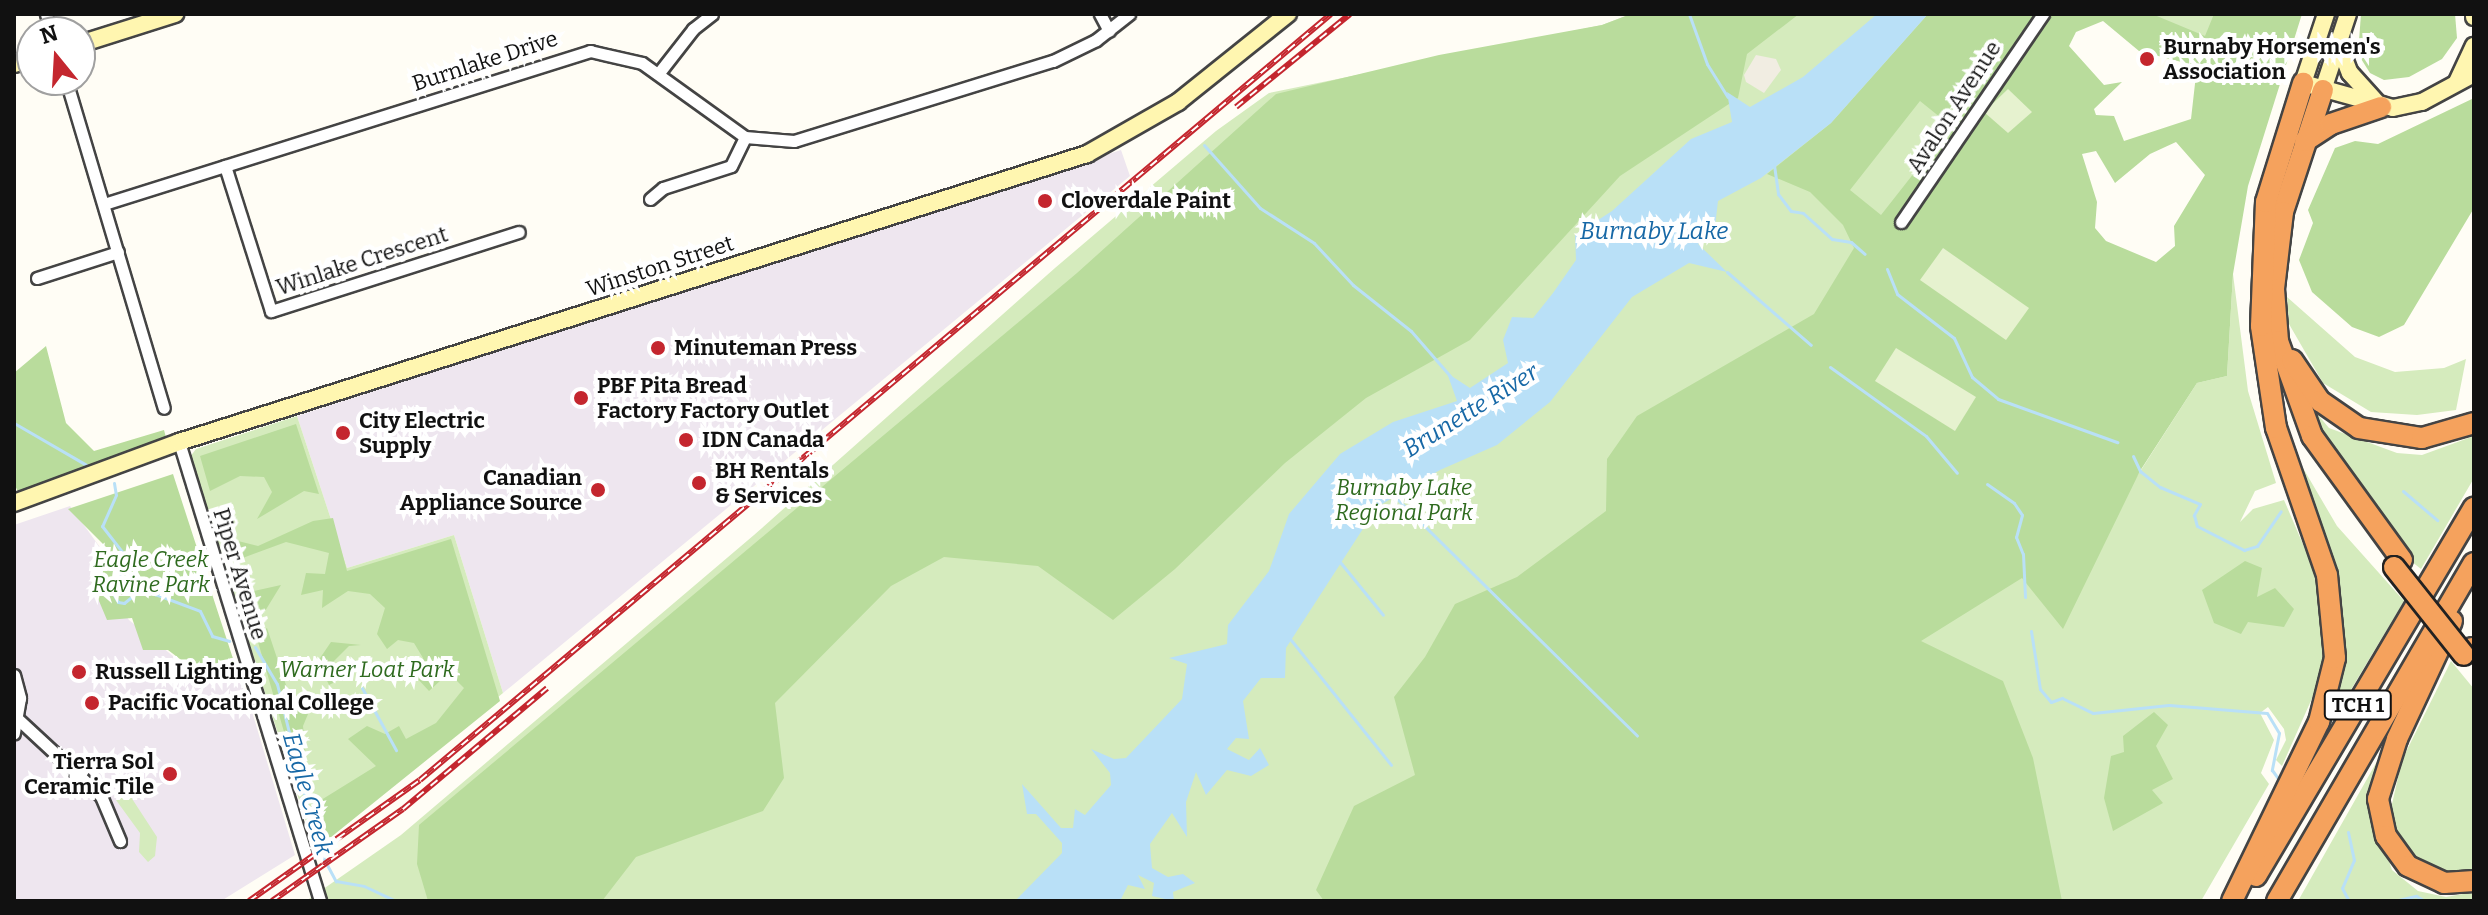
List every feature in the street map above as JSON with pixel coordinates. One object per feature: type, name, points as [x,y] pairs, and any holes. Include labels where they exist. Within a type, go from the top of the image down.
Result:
[{"type":"highway","points":[[2232,901],[2319,722],[2335,658],[2327,575],[2276,428],[2268,321],[2266,202],[2303,83]]},
{"type":"highway","points":[[2323,90],[2283,212],[2268,321],[2312,436],[2398,563],[2471,655]]},
{"type":"highway","points":[[2305,141],[2331,124],[2381,107]]},
{"type":"highway","points":[[2268,321],[2299,375],[2346,421],[2405,438],[2435,437],[2474,423]]},
{"type":"highway","name":"TCH 1","points":[[2241,901],[2474,508]]},
{"type":"highway","points":[[2470,570],[2446,639],[2386,764],[2378,799],[2386,836],[2408,866],[2444,883],[2474,881]]},
{"type":"highway","name":"TCH 1","points":[[2277,901],[2470,570]]},
{"type":"street","points":[[96,39],[175,14]]},
{"type":"street","points":[[658,74],[693,29],[712,14]]},
{"type":"street","points":[[1100,14],[1109,31]]},
{"type":"street","name":"Burnlake Drive","points":[[104,204],[572,54],[619,54],[658,74],[745,137],[779,143],[808,139],[1053,61],[1109,31],[1129,14]]},
{"type":"street","name":"Winston Street","points":[[14,503],[179,442],[1087,154],[1178,102],[1288,14]]},
{"type":"street","name":"Avalon Avenue","points":[[1901,222],[2043,14]]},
{"type":"street","points":[[2326,14],[2303,83],[2381,107],[2422,102],[2474,74]]},
{"type":"street","points":[[2323,90],[2317,74],[2337,14]]},
{"type":"street","points":[[2323,90],[2348,14]]},
{"type":"street","points":[[2339,45],[2350,73],[2381,107]]},
{"type":"street","points":[[2457,82],[2474,46]]},
{"type":"street","points":[[71,96],[164,408]]},
{"type":"street","points":[[650,199],[663,188],[731,166],[745,137]]},
{"type":"street","name":"Winlake Crescent","points":[[225,166],[271,311],[519,232]]},
{"type":"street","points":[[37,278],[118,252]]},
{"type":"street","name":"Piper Avenue","points":[[179,442],[320,901]]},
{"type":"street","points":[[14,675],[19,720],[14,733]]},
{"type":"street","points":[[19,720],[101,796],[120,841]]},
{"type":"shaded area","points":[[1756,55],[1776,59],[1781,70],[1764,93],[1746,82],[1744,75]]},
{"type":"shaded area","points":[[1121,150],[1130,176],[503,693],[454,535],[347,568],[297,416]]},
{"type":"shaded area","points":[[70,506],[102,550],[96,576],[129,620],[207,684],[241,675],[295,855],[221,901],[14,901],[14,525]]},
{"type":"green space","name":"Burnaby Lake Regional Park","points":[[1631,14],[2037,14],[1883,236],[2111,527],[2132,484],[2197,383],[2227,376],[2233,274],[2248,391],[2276,483],[2255,491],[2240,522],[2253,509],[2284,500],[2320,584],[2328,628],[2321,678],[2282,766],[2276,760],[2286,740],[2284,729],[2268,707],[2260,713],[2274,740],[2261,773],[2269,784],[2201,901],[306,901],[401,835],[754,535],[1055,268],[1216,131],[1269,93],[1602,25]]},
{"type":"green space","points":[[1631,14],[1799,14],[1747,54],[1738,98],[1620,176],[1470,340],[1366,398],[1285,463],[1175,569],[1113,620],[1038,566],[944,557],[891,586],[775,703],[784,778],[763,811],[636,857],[602,901],[428,901],[417,864],[419,825],[1077,273],[1276,94],[1439,55],[1602,25]]},
{"type":"green space","points":[[1928,14],[2152,14],[2205,36],[2214,14],[2302,14],[2248,186],[2233,274],[2227,376],[2197,383],[2140,471],[2063,629],[2022,578],[1921,641],[2003,681],[2033,758],[2062,901],[1324,901],[1316,890],[1354,806],[1415,775],[1394,697],[1425,657],[1455,604],[1517,577],[1606,511],[1607,459],[1637,416],[1814,314],[1854,248],[1843,225],[1810,192],[1767,174],[1831,123]],"holes":[[[2103,21],[2139,51],[2197,66],[2191,119],[2124,141],[2114,116],[2096,115],[2094,109],[2122,82],[2104,85],[2069,46],[2076,32]],[[1920,101],[1951,126],[1881,215],[1850,190]],[[2176,142],[2205,175],[2174,226],[2175,246],[2156,262],[2106,241],[2095,228],[2097,202],[2082,154],[2096,151],[2115,183],[2150,154]]]},
{"type":"green space","points":[[2100,14],[2222,14],[2210,52]]},
{"type":"green space","points":[[2361,14],[2455,14],[2457,38],[2442,59],[2409,77],[2384,80],[2370,73],[2358,54]]},
{"type":"green space","points":[[2008,89],[2032,112],[2008,133],[1984,112]]},
{"type":"green space","points":[[2474,98],[2474,208],[2404,325],[2379,337],[2352,327],[2312,292],[2299,260],[2313,223],[2308,210],[2335,148],[2355,141],[2378,144]]},
{"type":"green space","points":[[1943,248],[2029,308],[2006,340],[1920,280]]},
{"type":"green space","points":[[2287,297],[2355,357],[2395,372],[2444,368],[2466,359],[2456,410],[2417,415],[2371,412],[2323,383],[2289,324]]},
{"type":"green space","points":[[46,346],[66,423],[94,451],[164,430],[168,445],[18,492],[14,483],[14,373]]},
{"type":"green space","points":[[1896,348],[1976,397],[1955,431],[1875,381]]},
{"type":"green space","points":[[2298,391],[2329,428],[2397,453],[2422,455],[2474,436],[2474,478],[2421,569],[2406,557],[2338,462]]},
{"type":"green space","name":"Warner Loat Park","points":[[297,416],[347,568],[454,535],[503,693],[314,847],[190,457],[196,449]]},
{"type":"green space","points":[[296,424],[319,494],[304,491],[257,519],[272,492],[264,477],[240,476],[210,491],[200,456]]},
{"type":"green space","points":[[2283,434],[2337,526],[2404,601],[2322,738],[2343,647]]},
{"type":"green space","name":"Eagle Creek Ravine Park","points":[[173,474],[238,674],[209,681],[168,650],[143,650],[132,618],[107,620],[91,582],[106,547],[68,509]]},
{"type":"green space","points":[[333,518],[347,571],[451,539],[500,701],[320,846],[314,844],[305,810],[376,766],[348,739],[367,726],[385,734],[399,726],[406,739],[436,723],[464,688],[454,678],[440,681],[429,691],[416,677],[423,658],[414,643],[398,640],[387,649],[377,634],[385,608],[370,594],[348,591],[322,608],[323,590],[301,595],[306,573],[325,574],[329,553],[286,542],[232,562],[226,538],[258,546],[313,521]]},
{"type":"green space","points":[[2245,561],[2262,568],[2257,597],[2275,588],[2294,609],[2284,627],[2248,622],[2241,634],[2214,623],[2202,590]]},
{"type":"green space","points":[[235,577],[249,592],[281,585],[262,616],[248,623]]},
{"type":"green space","points":[[267,628],[291,700],[316,695],[303,726],[306,758],[293,763],[256,635]]},
{"type":"green space","points":[[331,642],[361,645],[349,646],[331,664],[333,683],[329,685],[318,661]]},
{"type":"green space","points":[[2451,661],[2474,689],[2474,876],[2444,875],[2414,861],[2396,837],[2390,813],[2402,760]]},
{"type":"green space","points":[[2154,712],[2168,725],[2156,746],[2173,779],[2152,790],[2163,803],[2113,831],[2104,798],[2111,756],[2124,752],[2123,736]]},
{"type":"green space","points":[[2380,756],[2371,805],[2392,870],[2418,891],[2446,897],[2474,892],[2474,901],[2298,901]]},
{"type":"green space","points":[[127,791],[157,837],[155,856],[148,862],[139,852],[140,833],[116,800]]},
{"type":"water","name":"Burnaby Lake","points":[[1877,14],[1928,14],[1831,123],[1761,178],[1718,201],[1714,235],[1698,244],[1727,272],[1689,263],[1632,297],[1550,402],[1497,445],[1440,470],[1377,507],[1286,648],[1285,678],[1261,678],[1243,701],[1249,739],[1236,738],[1227,749],[1249,760],[1260,748],[1269,765],[1251,776],[1227,770],[1206,795],[1196,772],[1186,802],[1187,837],[1172,813],[1150,844],[1152,868],[1168,877],[1183,874],[1195,883],[1173,892],[1174,901],[1152,896],[1154,883],[1138,875],[1145,889],[1128,885],[1120,901],[1015,901],[1062,853],[1062,843],[1036,814],[1027,814],[1022,784],[1061,828],[1073,828],[1075,809],[1085,815],[1111,785],[1110,773],[1091,749],[1114,759],[1126,758],[1182,699],[1187,664],[1169,658],[1227,644],[1228,625],[1269,571],[1289,514],[1340,454],[1393,422],[1457,401],[1447,373],[1470,388],[1508,363],[1503,340],[1512,317],[1533,318],[1553,293],[1576,260],[1575,235],[1612,211],[1691,139],[1732,122],[1727,92],[1750,107],[1803,77]]},
{"type":"waterway","points":[[1689,14],[1707,64],[1728,97]]},
{"type":"waterway","points":[[1204,145],[1260,208],[1314,243],[1353,285],[1411,331],[1450,376]]},
{"type":"waterway","points":[[1774,165],[1778,194],[1791,211],[1803,213],[1832,239],[1851,242],[1865,254]]},
{"type":"waterway","points":[[1887,269],[1897,294],[1954,338],[1972,377],[1998,399],[2117,442]]},
{"type":"waterway","points":[[1727,272],[1811,345]]},
{"type":"waterway","points":[[1830,367],[1926,436],[1957,473]]},
{"type":"waterway","name":"Eagle Creek","points":[[14,423],[90,467]]},
{"type":"waterway","points":[[2133,456],[2140,471],[2160,487],[2200,504],[2194,515],[2197,526],[2244,550],[2257,546],[2281,511]]},
{"type":"waterway","name":"Eagle Creek","points":[[114,483],[116,495],[102,526],[125,555],[114,595],[118,602],[124,603],[149,583],[155,594],[200,611],[212,636],[229,641]]},
{"type":"waterway","points":[[1987,484],[2014,503],[2022,515],[2016,537],[2023,554],[2025,597]]},
{"type":"waterway","points":[[2403,491],[2437,520]]},
{"type":"waterway","points":[[1392,494],[1637,736]]},
{"type":"waterway","points":[[1340,562],[1383,615]]},
{"type":"waterway","points":[[2031,631],[2040,689],[2051,702],[2062,698],[2093,713],[2169,705],[2267,713],[2279,733],[2272,770],[2277,777]]},
{"type":"waterway","points":[[1291,640],[1391,765]]},
{"type":"waterway","name":"Eagle Creek","points":[[255,647],[277,684],[317,846],[336,881],[364,886],[396,901]]},
{"type":"waterway","points":[[362,688],[396,750]]},
{"type":"waterway","points":[[2348,832],[2354,860],[2342,888],[2349,901]]},
{"type":"waterway","points":[[2394,901],[2416,896],[2425,901]]},
{"type":"railway","points":[[249,901],[420,780],[1331,14]]},
{"type":"railway","points":[[1236,107],[1350,14]]},
{"type":"railway","points":[[272,901],[403,809],[547,688]]},
{"type":"place","name":"Burnaby Horsemen's Association","points":[[2147,59]]},
{"type":"place","name":"Cloverdale Paint","points":[[1045,201]]},
{"type":"place","name":"Minuteman Press","points":[[658,348]]},
{"type":"place","name":"PBF Pita Bread Factory Factory Outlet","points":[[581,398]]},
{"type":"place","name":"City Electric Supply","points":[[343,433]]},
{"type":"place","name":"IDN Canada","points":[[686,440]]},
{"type":"place","name":"BH Rentals & Services","points":[[699,483]]},
{"type":"place","name":"Canadian Appliance Source","points":[[598,490]]},
{"type":"place","name":"Russell Lighting","points":[[79,672]]},
{"type":"place","name":"Pacific Vocational College","points":[[92,703]]},
{"type":"place","name":"Tierra Sol Ceramic Tile","points":[[170,774]]},
{"type":"water label","name":"Brunette River","points":[[1471,411]]}]
